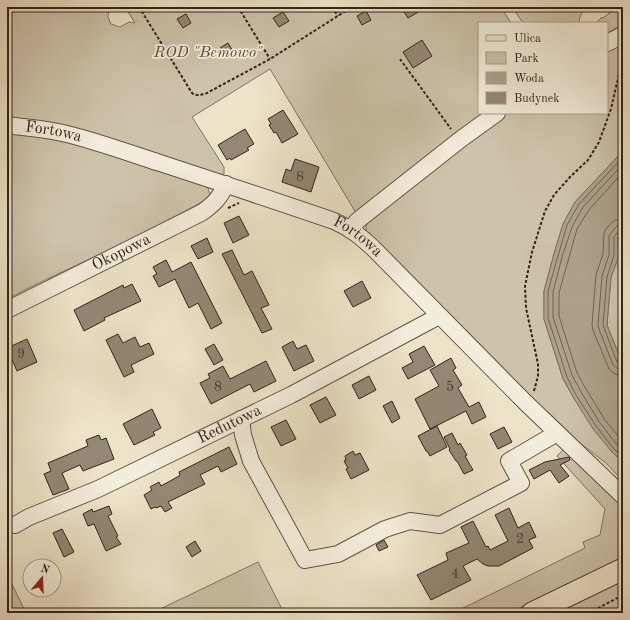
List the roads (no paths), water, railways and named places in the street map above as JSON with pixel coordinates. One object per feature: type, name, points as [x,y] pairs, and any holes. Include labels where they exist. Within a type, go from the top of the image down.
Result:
[{"type":"main road","points":[[532,613],[623,569]]},
{"type":"street","points":[[608,43],[623,35]]},
{"type":"street","points":[[351,230],[357,221],[496,114]]},
{"type":"street","name":"Fortowa","points":[[7,125],[45,130],[100,144],[226,184],[334,221],[356,233],[373,248],[526,403],[623,496]]},
{"type":"street","name":"Okopowa","points":[[7,310],[201,213],[214,203],[223,191],[226,184]]},
{"type":"street","name":"Redutowa","points":[[15,525],[29,517],[98,489],[291,395],[439,316]]},
{"type":"street","points":[[241,419],[243,435],[251,461],[305,560],[338,554],[386,528],[410,521],[440,525],[521,483],[509,461],[557,433]]},
{"type":"water","points":[[623,151],[623,232],[618,238],[619,256],[611,277],[607,325],[623,365],[623,462],[612,452],[593,429],[563,378],[544,319],[544,291],[563,224],[575,202]]},
{"type":"park label","name":"ROD \"Bemowo\"","points":[[208,53]]}]
